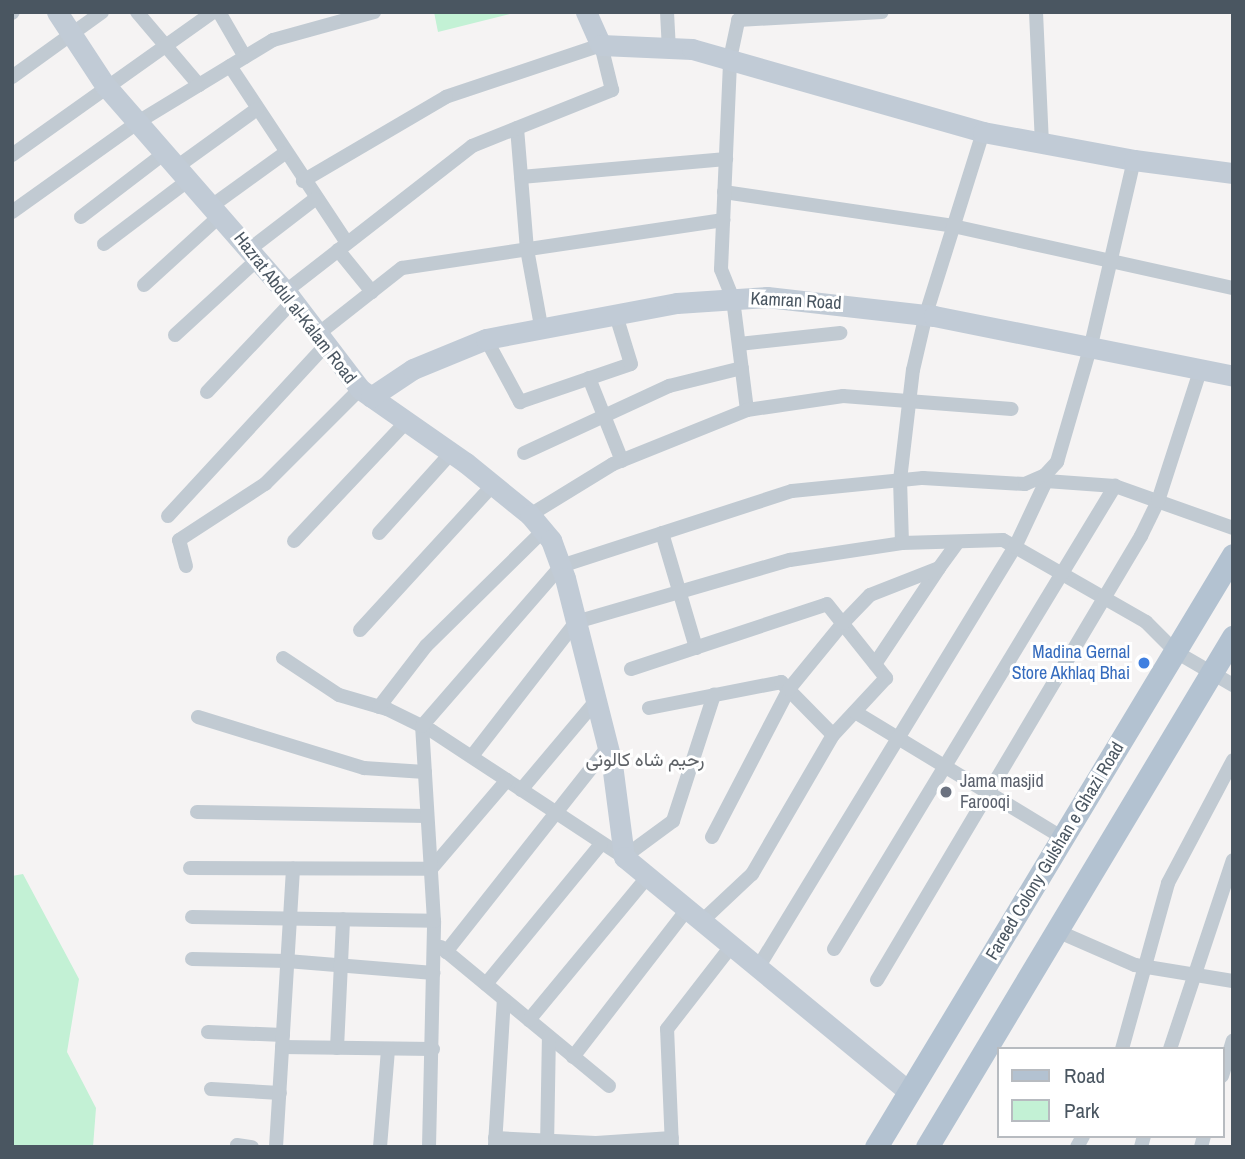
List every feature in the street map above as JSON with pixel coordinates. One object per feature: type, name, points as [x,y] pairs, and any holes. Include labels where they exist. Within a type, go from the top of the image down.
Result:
[{"type":"main road","name":"Fareed Colony Gulshan e Ghazi Road","points":[[876,1147],[1233,555]]},
{"type":"main road","points":[[927,1147],[1233,637]]},
{"type":"street","name":"Hazrat Abdul al-Kalam Road","points":[[57,12],[105,85],[217,210],[366,393],[452,452],[536,523],[561,566],[576,622],[608,747],[624,857]]},
{"type":"street","points":[[12,77],[102,12]]},
{"type":"street","points":[[137,12],[199,85]]},
{"type":"street","points":[[12,155],[105,85],[213,12]]},
{"type":"street","points":[[219,12],[245,57]]},
{"type":"street","points":[[12,212],[138,122],[273,40],[374,12]]},
{"type":"street","points":[[207,392],[289,296],[343,247],[472,146],[611,90],[601,45],[586,12]]},
{"type":"street","points":[[667,12],[669,48]]},
{"type":"street","points":[[747,410],[733,299],[721,269],[730,59],[738,20],[882,12]]},
{"type":"street","points":[[1036,12],[1042,142]]},
{"type":"street","points":[[303,181],[446,97],[601,45],[669,48],[730,59],[983,132],[1134,160],[1233,173]]},
{"type":"street","points":[[230,66],[372,292]]},
{"type":"street","points":[[81,217],[178,166],[257,109]]},
{"type":"street","points":[[517,128],[527,250],[541,326]]},
{"type":"street","points":[[902,543],[900,480],[926,314],[983,132]]},
{"type":"street","points":[[144,285],[217,210],[285,153]]},
{"type":"street","points":[[522,177],[726,159]]},
{"type":"street","points":[[759,966],[1015,547],[1045,478],[1057,462],[1091,345],[1134,160]]},
{"type":"street","points":[[104,244],[178,166]]},
{"type":"street","points":[[724,192],[953,226],[1233,288]]},
{"type":"street","points":[[175,335],[254,254],[316,199]]},
{"type":"street","points":[[168,516],[322,339],[402,268],[723,220]]},
{"type":"street","name":"Kamran Road","points":[[366,393],[413,369],[486,339],[615,312],[767,297],[926,314],[1091,345],[1233,376]]},
{"type":"street","points":[[486,339],[520,402],[631,364],[615,312]]},
{"type":"street","points":[[739,344],[840,333]]},
{"type":"street","points":[[524,453],[669,386],[742,368]]},
{"type":"street","points":[[877,980],[1108,598],[1158,501],[1201,368]]},
{"type":"street","points":[[589,378],[622,461]]},
{"type":"street","points":[[186,566],[179,540],[265,484],[366,393]]},
{"type":"street","points":[[379,707],[426,646],[536,523],[622,461],[747,410],[843,396],[911,398],[1012,408]]},
{"type":"street","points":[[294,541],[407,421]]},
{"type":"street","points":[[379,533],[452,452]]},
{"type":"street","points":[[429,1147],[434,921],[422,726],[561,566],[792,491],[900,480],[1025,484],[1045,478],[1115,486],[1233,528]]},
{"type":"street","points":[[360,630],[493,485]]},
{"type":"street","points":[[834,949],[1115,486]]},
{"type":"street","points":[[662,533],[696,648]]},
{"type":"street","points":[[472,756],[576,622],[790,560],[902,543],[1003,540],[1062,576],[1108,598],[1146,622],[1176,652],[1233,685]]},
{"type":"street","points":[[875,664],[958,541]]},
{"type":"street","points":[[712,837],[789,689],[843,623],[870,595],[939,568]]},
{"type":"street","points":[[573,1057],[696,914],[752,874],[833,735],[886,678],[827,604],[631,669]]},
{"type":"street","points":[[283,658],[339,695],[379,707],[422,726],[624,857],[909,1091]]},
{"type":"street","points":[[649,708],[781,682],[833,735]]},
{"type":"street","points":[[624,857],[673,821],[714,695]]},
{"type":"street","points":[[521,790],[596,701]]},
{"type":"street","points":[[855,712],[1063,838]]},
{"type":"street","points":[[198,717],[364,768],[425,772]]},
{"type":"street","points":[[446,952],[608,747]]},
{"type":"street","points":[[1123,1047],[1147,967],[1168,883],[1233,760]]},
{"type":"street","points":[[190,868],[431,869],[506,780]]},
{"type":"street","points":[[197,813],[427,816]]},
{"type":"street","points":[[486,985],[601,844]]},
{"type":"street","points":[[1171,1047],[1192,976],[1233,860]]},
{"type":"street","points":[[276,1147],[293,869]]},
{"type":"street","points":[[529,1020],[648,876]]},
{"type":"street","points":[[192,917],[434,921]]},
{"type":"street","points":[[337,1048],[343,919]]},
{"type":"street","points":[[1057,931],[1147,967],[1233,981]]},
{"type":"street","points":[[434,942],[609,1086]]},
{"type":"street","points":[[504,999],[495,1142],[672,1142],[667,1029],[733,944]]},
{"type":"street","points":[[192,959],[287,961],[434,973]]},
{"type":"street","points":[[208,1032],[337,1048],[433,1049]]},
{"type":"street","points":[[547,1144],[549,1037]]},
{"type":"street","points":[[1224,1070],[1233,1041]]},
{"type":"street","points":[[380,1147],[388,1049]]},
{"type":"street","points":[[211,1089],[280,1093]]},
{"type":"green space","points":[[434,12],[518,12],[438,32]]},
{"type":"green space","points":[[23,874],[79,979],[67,1052],[96,1108],[93,1147],[12,1147],[12,876]]},
{"type":"place","name":"Madina Gernal Store Akhlaq Bhai","points":[[1144,663]]},
{"type":"place","name":"Jama masjid Farooqi","points":[[946,792]]},
{"type":"district","name":"رحیم شاہ کالونی","points":[[645,760]]}]
